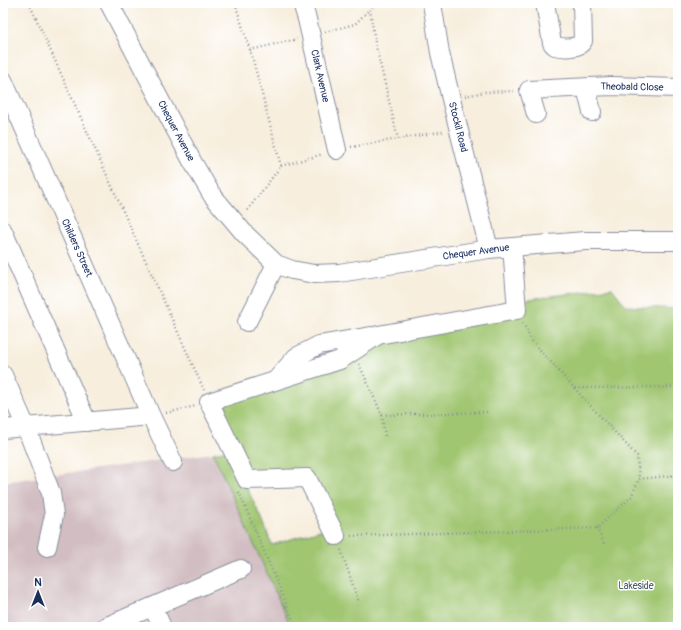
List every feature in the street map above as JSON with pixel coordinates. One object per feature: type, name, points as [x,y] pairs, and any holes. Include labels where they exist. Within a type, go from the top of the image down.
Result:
[{"type":"street","name":"Chequer Avenue","points":[[109,3],[192,162],[212,195],[236,224],[276,264],[292,270],[314,274],[339,273],[489,249],[584,241],[678,241]]},
{"type":"street","name":"Clark Avenue","points":[[302,3],[337,150]]},
{"type":"street","name":"Stockil Road","points":[[432,3],[450,99],[489,249]]},
{"type":"street","points":[[545,3],[552,43],[554,46],[559,48],[578,46],[581,44],[582,3]]},
{"type":"street","name":"Childers Street","points":[[3,80],[173,462]]},
{"type":"street","name":"Theobald Close","points":[[529,90],[611,86],[678,88]]},
{"type":"street","name":"Theobald Close","points":[[586,88],[592,112]]},
{"type":"street","points":[[529,90],[536,114]]},
{"type":"street","points":[[3,231],[87,422]]},
{"type":"street","points":[[275,381],[296,357],[319,345],[517,310],[512,247]]},
{"type":"street","points":[[247,322],[276,264]]},
{"type":"street","points":[[336,536],[307,478],[247,480],[209,402],[340,360],[378,335]]},
{"type":"street","points":[[3,375],[26,427],[51,493],[54,516],[48,547]]},
{"type":"street","points":[[3,429],[152,416]]},
{"type":"street","points":[[105,627],[240,569]]},
{"type":"street","points":[[153,607],[162,627]]},
{"type":"path","points":[[29,3],[209,402],[152,416]]},
{"type":"path","points":[[235,3],[253,60],[281,166]]},
{"type":"path","points":[[375,3],[370,10],[375,42],[398,139]]},
{"type":"path","points":[[450,99],[485,92],[529,90]]},
{"type":"path","points":[[236,224],[281,166],[337,150],[458,128]]},
{"type":"path","points":[[359,603],[336,536],[597,528],[631,497],[639,480],[637,456],[532,341],[517,310]]},
{"type":"path","points":[[353,351],[382,415],[386,437]]},
{"type":"path","points":[[574,388],[678,387]]},
{"type":"path","points":[[382,415],[489,412]]},
{"type":"path","points":[[639,480],[678,474]]},
{"type":"path","points":[[238,490],[296,627]]},
{"type":"path","points":[[597,528],[605,546]]},
{"type":"shaded area","points":[[213,453],[291,627],[3,627],[3,482]]},
{"type":"green space","name":"Lakeside","points":[[612,288],[626,306],[678,309],[678,627],[291,627],[213,453],[228,450],[261,517],[272,545],[333,526],[311,474],[248,474],[214,404],[380,340],[522,300]]}]
